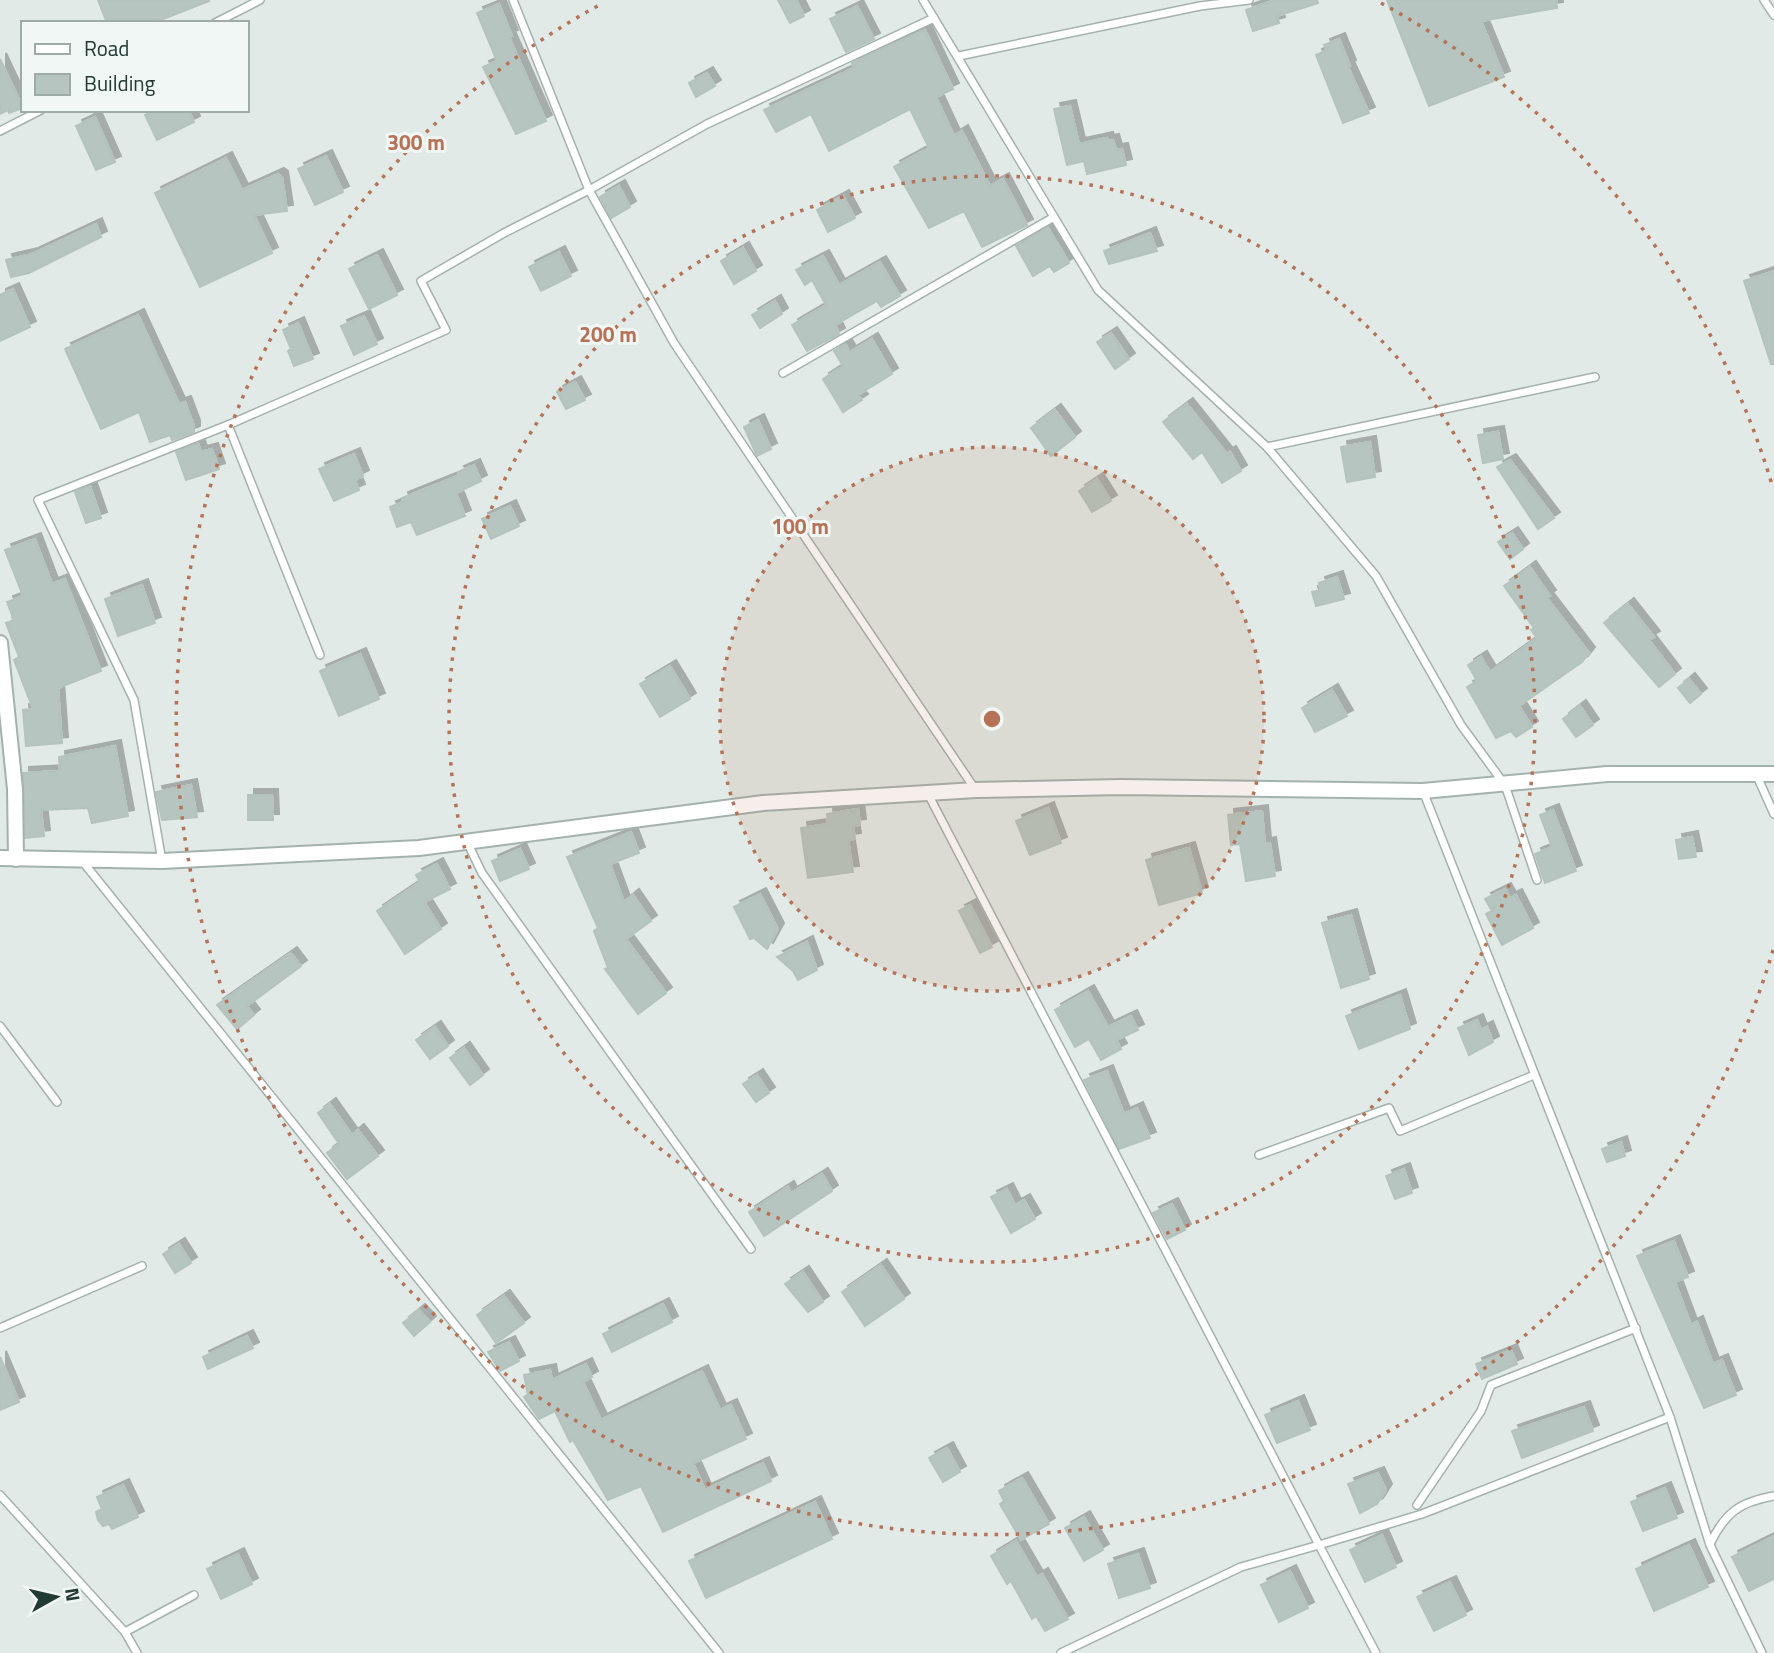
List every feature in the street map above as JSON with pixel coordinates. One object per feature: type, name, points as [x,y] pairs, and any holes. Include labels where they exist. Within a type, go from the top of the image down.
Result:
[{"type":"street","points":[[0,643],[15,789],[16,859]]},
{"type":"street","points":[[0,859],[162,861],[419,848],[763,803],[975,790],[1121,787],[1423,791],[1607,774],[1774,774]]},
{"type":"lane","points":[[219,21],[260,0]]},
{"type":"lane","points":[[513,0],[589,190],[674,343],[975,790]]},
{"type":"lane","points":[[923,0],[1098,290],[1267,447],[1376,576],[1461,725],[1505,785],[1537,880]]},
{"type":"lane","points":[[959,56],[1200,6],[1249,0]]},
{"type":"lane","points":[[1764,0],[1774,15]]},
{"type":"lane","points":[[162,861],[134,700],[38,500],[228,425],[446,330],[421,281],[504,233],[589,190],[707,124],[934,19]]},
{"type":"lane","points":[[0,131],[37,112]]},
{"type":"lane","points":[[783,373],[1054,217]]},
{"type":"lane","points":[[1267,447],[1595,377]]},
{"type":"lane","points":[[228,425],[320,655]]},
{"type":"lane","points":[[1756,773],[1774,814]]},
{"type":"lane","points":[[1423,791],[1670,1417],[1710,1545],[1762,1653]]},
{"type":"lane","points":[[928,794],[1376,1653]]},
{"type":"lane","points":[[466,842],[482,873],[751,1248]]},
{"type":"lane","points":[[83,862],[719,1653]]},
{"type":"lane","points":[[0,1026],[57,1102]]},
{"type":"lane","points":[[1259,1155],[1389,1108],[1400,1131],[1534,1075]]},
{"type":"lane","points":[[0,1328],[142,1266]]},
{"type":"lane","points":[[1417,1505],[1481,1410],[1491,1385],[1636,1328]]},
{"type":"lane","points":[[1061,1653],[1241,1567],[1422,1514],[1670,1417]]},
{"type":"lane","points":[[0,1495],[125,1633],[137,1653]]},
{"type":"lane","points":[[1710,1545],[1722,1519],[1751,1500],[1774,1496]]},
{"type":"lane","points":[[125,1633],[194,1595]]},
{"type":"building","points":[[98,0],[209,0],[158,21],[106,21]]},
{"type":"building","points":[[778,0],[796,0],[804,16],[790,23]]},
{"type":"building","points":[[1275,0],[1317,0],[1318,3],[1277,16],[1279,23],[1253,31],[1246,10]]},
{"type":"building","points":[[1387,0],[1556,0],[1557,8],[1481,21],[1504,77],[1429,106]]},
{"type":"building","points":[[499,4],[512,36],[509,37],[546,121],[516,134],[483,67],[497,61],[477,13]]},
{"type":"building","points":[[857,6],[874,39],[846,52],[830,19]]},
{"type":"building","points":[[925,30],[953,89],[936,97],[954,136],[962,131],[990,186],[1003,179],[1027,225],[982,247],[964,211],[929,228],[894,167],[929,148],[910,109],[829,151],[811,114],[776,132],[764,110],[854,68],[852,63]]},
{"type":"building","points":[[1339,39],[1350,66],[1348,67],[1369,113],[1343,123],[1316,55],[1327,50],[1324,45]]},
{"type":"building","points":[[0,59],[21,109],[0,114]]},
{"type":"building","points":[[707,73],[715,86],[696,97],[689,83]]},
{"type":"building","points":[[1070,106],[1079,144],[1107,138],[1108,141],[1113,140],[1116,150],[1122,149],[1126,165],[1087,174],[1084,161],[1067,165],[1054,109]]},
{"type":"building","points":[[151,112],[190,112],[194,122],[157,140],[145,115]]},
{"type":"building","points":[[95,117],[115,162],[96,170],[76,126]]},
{"type":"building","points":[[326,156],[343,192],[315,205],[298,169]]},
{"type":"building","points":[[226,158],[242,190],[278,174],[282,177],[287,211],[254,215],[272,253],[200,287],[155,193]]},
{"type":"building","points":[[619,186],[630,207],[611,218],[600,197]]},
{"type":"building","points":[[843,196],[855,218],[828,232],[817,210]]},
{"type":"building","points":[[96,224],[101,237],[29,273],[11,277],[6,260],[32,254]]},
{"type":"building","points":[[1048,228],[1069,263],[1054,272],[1050,266],[1033,276],[1016,246]]},
{"type":"building","points":[[1150,233],[1157,251],[1109,264],[1104,251]]},
{"type":"building","points":[[743,248],[756,271],[734,284],[721,261]]},
{"type":"building","points":[[559,252],[571,276],[541,291],[529,267]]},
{"type":"building","points":[[377,255],[397,295],[369,309],[349,269]]},
{"type":"building","points":[[823,256],[839,285],[880,262],[900,296],[881,307],[877,301],[835,325],[839,334],[807,351],[792,325],[826,305],[812,280],[805,285],[796,270]]},
{"type":"building","points":[[1774,271],[1774,364],[1771,364],[1744,281]]},
{"type":"building","points":[[13,289],[30,327],[0,341],[0,295]]},
{"type":"building","points":[[775,301],[782,314],[760,328],[752,315]]},
{"type":"building","points":[[138,315],[179,404],[185,402],[194,432],[172,440],[170,435],[150,442],[139,412],[101,429],[65,349]]},
{"type":"building","points":[[364,316],[377,344],[354,355],[341,326]]},
{"type":"building","points":[[298,323],[313,359],[294,366],[283,330]]},
{"type":"building","points":[[1111,333],[1129,359],[1115,369],[1097,342]]},
{"type":"building","points":[[872,339],[892,374],[858,395],[862,400],[843,412],[823,379],[843,366],[834,351],[845,344],[850,352]]},
{"type":"building","points":[[575,382],[585,400],[566,409],[557,392]]},
{"type":"building","points":[[1187,404],[1227,454],[1230,452],[1241,471],[1222,483],[1202,452],[1193,459],[1163,422]]},
{"type":"building","points":[[1055,410],[1075,437],[1051,456],[1031,428]]},
{"type":"building","points":[[758,420],[771,449],[757,456],[744,427]]},
{"type":"building","points":[[1498,432],[1503,459],[1483,463],[1478,435]]},
{"type":"building","points":[[1370,442],[1375,477],[1347,482],[1341,447]]},
{"type":"building","points":[[198,443],[201,452],[212,449],[219,469],[186,480],[176,452]]},
{"type":"building","points":[[354,454],[363,476],[355,480],[359,490],[334,501],[319,469]]},
{"type":"building","points":[[1510,460],[1554,518],[1538,529],[1497,467]]},
{"type":"building","points":[[474,465],[481,481],[456,493],[465,516],[417,535],[411,522],[397,527],[390,507],[403,502],[402,498],[460,475],[458,472]]},
{"type":"building","points":[[1097,479],[1111,501],[1092,512],[1079,491]]},
{"type":"building","points":[[90,486],[101,518],[86,523],[75,492]]},
{"type":"building","points":[[510,506],[519,526],[491,539],[482,519]]},
{"type":"building","points":[[1512,533],[1523,549],[1510,559],[1498,542]]},
{"type":"building","points":[[35,539],[52,584],[65,579],[101,671],[58,688],[62,743],[26,746],[23,710],[33,709],[14,660],[19,657],[6,623],[14,620],[7,602],[23,596],[5,550]]},
{"type":"building","points":[[1530,567],[1550,596],[1547,598],[1589,653],[1582,662],[1519,706],[1532,727],[1516,737],[1511,731],[1496,738],[1467,687],[1477,681],[1468,665],[1481,657],[1490,672],[1537,638],[1531,630],[1534,628],[1504,586]]},
{"type":"building","points":[[1337,577],[1344,599],[1316,606],[1312,592],[1321,590],[1319,583]]},
{"type":"building","points":[[142,585],[155,623],[118,636],[105,599]]},
{"type":"building","points":[[1628,604],[1654,637],[1649,640],[1675,674],[1659,687],[1604,623]]},
{"type":"building","points":[[360,654],[379,699],[339,716],[320,671]]},
{"type":"building","points":[[670,666],[690,699],[660,717],[640,684]]},
{"type":"building","points":[[1689,679],[1701,694],[1690,703],[1678,688]]},
{"type":"building","points":[[1332,690],[1347,716],[1315,732],[1302,708]]},
{"type":"building","points":[[1580,706],[1593,725],[1576,737],[1563,719]]},
{"type":"building","points":[[115,746],[128,816],[92,823],[88,808],[41,810],[44,836],[25,838],[23,773],[60,771],[59,757]]},
{"type":"building","points":[[191,785],[197,817],[162,820],[156,792]]},
{"type":"building","points":[[248,795],[272,795],[273,820],[248,820]]},
{"type":"building","points":[[1048,808],[1061,843],[1030,855],[1016,821]]},
{"type":"building","points":[[858,809],[860,825],[853,826],[855,839],[848,840],[853,872],[808,878],[801,828],[828,824],[827,814]]},
{"type":"building","points":[[1553,810],[1576,871],[1545,883],[1535,854],[1552,847],[1540,815]]},
{"type":"building","points":[[1262,811],[1265,844],[1270,843],[1275,876],[1246,881],[1240,844],[1231,845],[1228,815]]},
{"type":"building","points":[[631,832],[639,853],[610,864],[624,902],[633,895],[651,921],[626,939],[666,993],[638,1014],[605,969],[608,968],[594,931],[598,928],[567,857]]},
{"type":"building","points":[[1692,837],[1696,857],[1679,859],[1676,840]]},
{"type":"building","points":[[1189,848],[1202,893],[1159,905],[1146,860]]},
{"type":"building","points":[[520,849],[529,869],[500,881],[492,861]]},
{"type":"building","points":[[437,864],[450,889],[424,902],[441,929],[405,954],[377,911],[420,882],[416,875]]},
{"type":"building","points":[[1505,889],[1510,898],[1516,895],[1533,928],[1502,945],[1486,914],[1492,911],[1485,899]]},
{"type":"building","points":[[760,894],[778,929],[767,949],[754,938],[750,939],[734,907]]},
{"type":"building","points":[[970,905],[992,947],[980,953],[959,911]]},
{"type":"building","points":[[1351,915],[1369,979],[1341,988],[1322,923]]},
{"type":"building","points":[[807,942],[817,970],[798,980],[793,971],[777,957]]},
{"type":"building","points":[[291,953],[301,966],[247,1006],[254,1015],[237,1029],[217,1005]]},
{"type":"building","points":[[1088,991],[1108,1027],[1131,1016],[1138,1030],[1116,1040],[1121,1049],[1101,1060],[1089,1039],[1075,1047],[1055,1010]]},
{"type":"building","points":[[1400,995],[1410,1029],[1359,1049],[1346,1016]]},
{"type":"building","points":[[1477,1020],[1481,1030],[1487,1027],[1493,1042],[1469,1055],[1458,1028]]},
{"type":"building","points":[[435,1027],[448,1046],[430,1059],[416,1040]]},
{"type":"building","points":[[464,1048],[483,1075],[470,1085],[450,1058]]},
{"type":"building","points":[[1107,1071],[1124,1114],[1137,1108],[1150,1138],[1119,1149],[1084,1080]]},
{"type":"building","points":[[757,1075],[769,1093],[756,1102],[743,1084]]},
{"type":"building","points":[[330,1104],[352,1135],[358,1130],[378,1156],[347,1179],[327,1153],[339,1144],[318,1113]]},
{"type":"building","points":[[1621,1142],[1625,1156],[1607,1162],[1602,1149]]},
{"type":"building","points":[[1404,1169],[1412,1193],[1395,1199],[1386,1176]]},
{"type":"building","points":[[822,1174],[832,1191],[764,1236],[749,1212],[788,1187],[791,1193]]},
{"type":"building","points":[[1007,1189],[1015,1205],[1024,1200],[1035,1219],[1011,1233],[991,1197]]},
{"type":"building","points":[[1172,1204],[1185,1230],[1167,1239],[1153,1213]]},
{"type":"building","points":[[1674,1241],[1688,1277],[1675,1282],[1691,1325],[1697,1322],[1713,1364],[1722,1360],[1736,1395],[1704,1408],[1637,1256]]},
{"type":"building","points":[[179,1244],[191,1263],[175,1273],[163,1254]]},
{"type":"building","points":[[881,1265],[904,1299],[865,1326],[842,1292]]},
{"type":"building","points":[[803,1272],[823,1302],[808,1312],[785,1284]]},
{"type":"building","points":[[504,1296],[524,1323],[496,1343],[477,1315]]},
{"type":"building","points":[[663,1304],[672,1322],[612,1352],[603,1334]]},
{"type":"building","points":[[419,1310],[430,1322],[414,1336],[403,1323]]},
{"type":"building","points":[[247,1336],[253,1348],[208,1369],[203,1357]]},
{"type":"building","points":[[509,1342],[519,1361],[500,1371],[488,1352]]},
{"type":"building","points":[[1511,1350],[1517,1364],[1482,1379],[1476,1364]]},
{"type":"building","points":[[0,1357],[19,1402],[0,1410]]},
{"type":"building","points":[[586,1364],[592,1377],[583,1382],[601,1420],[702,1371],[720,1410],[731,1405],[746,1439],[693,1463],[705,1490],[763,1463],[771,1481],[663,1532],[641,1486],[608,1500],[573,1440],[570,1442],[555,1411],[539,1419],[524,1397],[528,1395],[524,1375],[550,1370],[552,1380]]},
{"type":"building","points":[[1298,1401],[1310,1430],[1277,1443],[1265,1415]]},
{"type":"building","points":[[1584,1407],[1593,1431],[1522,1458],[1512,1431]]},
{"type":"building","points":[[947,1448],[960,1472],[943,1482],[929,1458]]},
{"type":"building","points":[[1378,1473],[1386,1490],[1377,1504],[1360,1513],[1348,1484]]},
{"type":"building","points":[[1022,1478],[1049,1524],[1021,1540],[1000,1504],[1004,1501],[999,1491]]},
{"type":"building","points":[[123,1485],[138,1517],[112,1529],[109,1524],[103,1526],[96,1512],[102,1509],[97,1497]]},
{"type":"building","points":[[1665,1488],[1677,1518],[1643,1531],[1631,1502]]},
{"type":"building","points":[[815,1502],[832,1539],[706,1598],[689,1561]]},
{"type":"building","points":[[1084,1517],[1103,1550],[1084,1561],[1065,1528]]},
{"type":"building","points":[[1382,1535],[1396,1567],[1365,1582],[1350,1550]]},
{"type":"building","points":[[1774,1536],[1774,1579],[1749,1591],[1732,1557]]},
{"type":"building","points":[[1016,1541],[1037,1577],[1042,1574],[1068,1619],[1045,1631],[1036,1616],[1032,1619],[1011,1581],[1007,1584],[991,1556]]},
{"type":"building","points":[[1689,1545],[1708,1587],[1654,1611],[1636,1569]]},
{"type":"building","points":[[238,1554],[252,1584],[221,1599],[207,1569]]},
{"type":"building","points":[[1138,1554],[1150,1588],[1119,1598],[1108,1564]]},
{"type":"building","points":[[1290,1571],[1308,1608],[1279,1622],[1261,1585]]},
{"type":"building","points":[[1450,1582],[1466,1615],[1434,1631],[1417,1597]]}]
